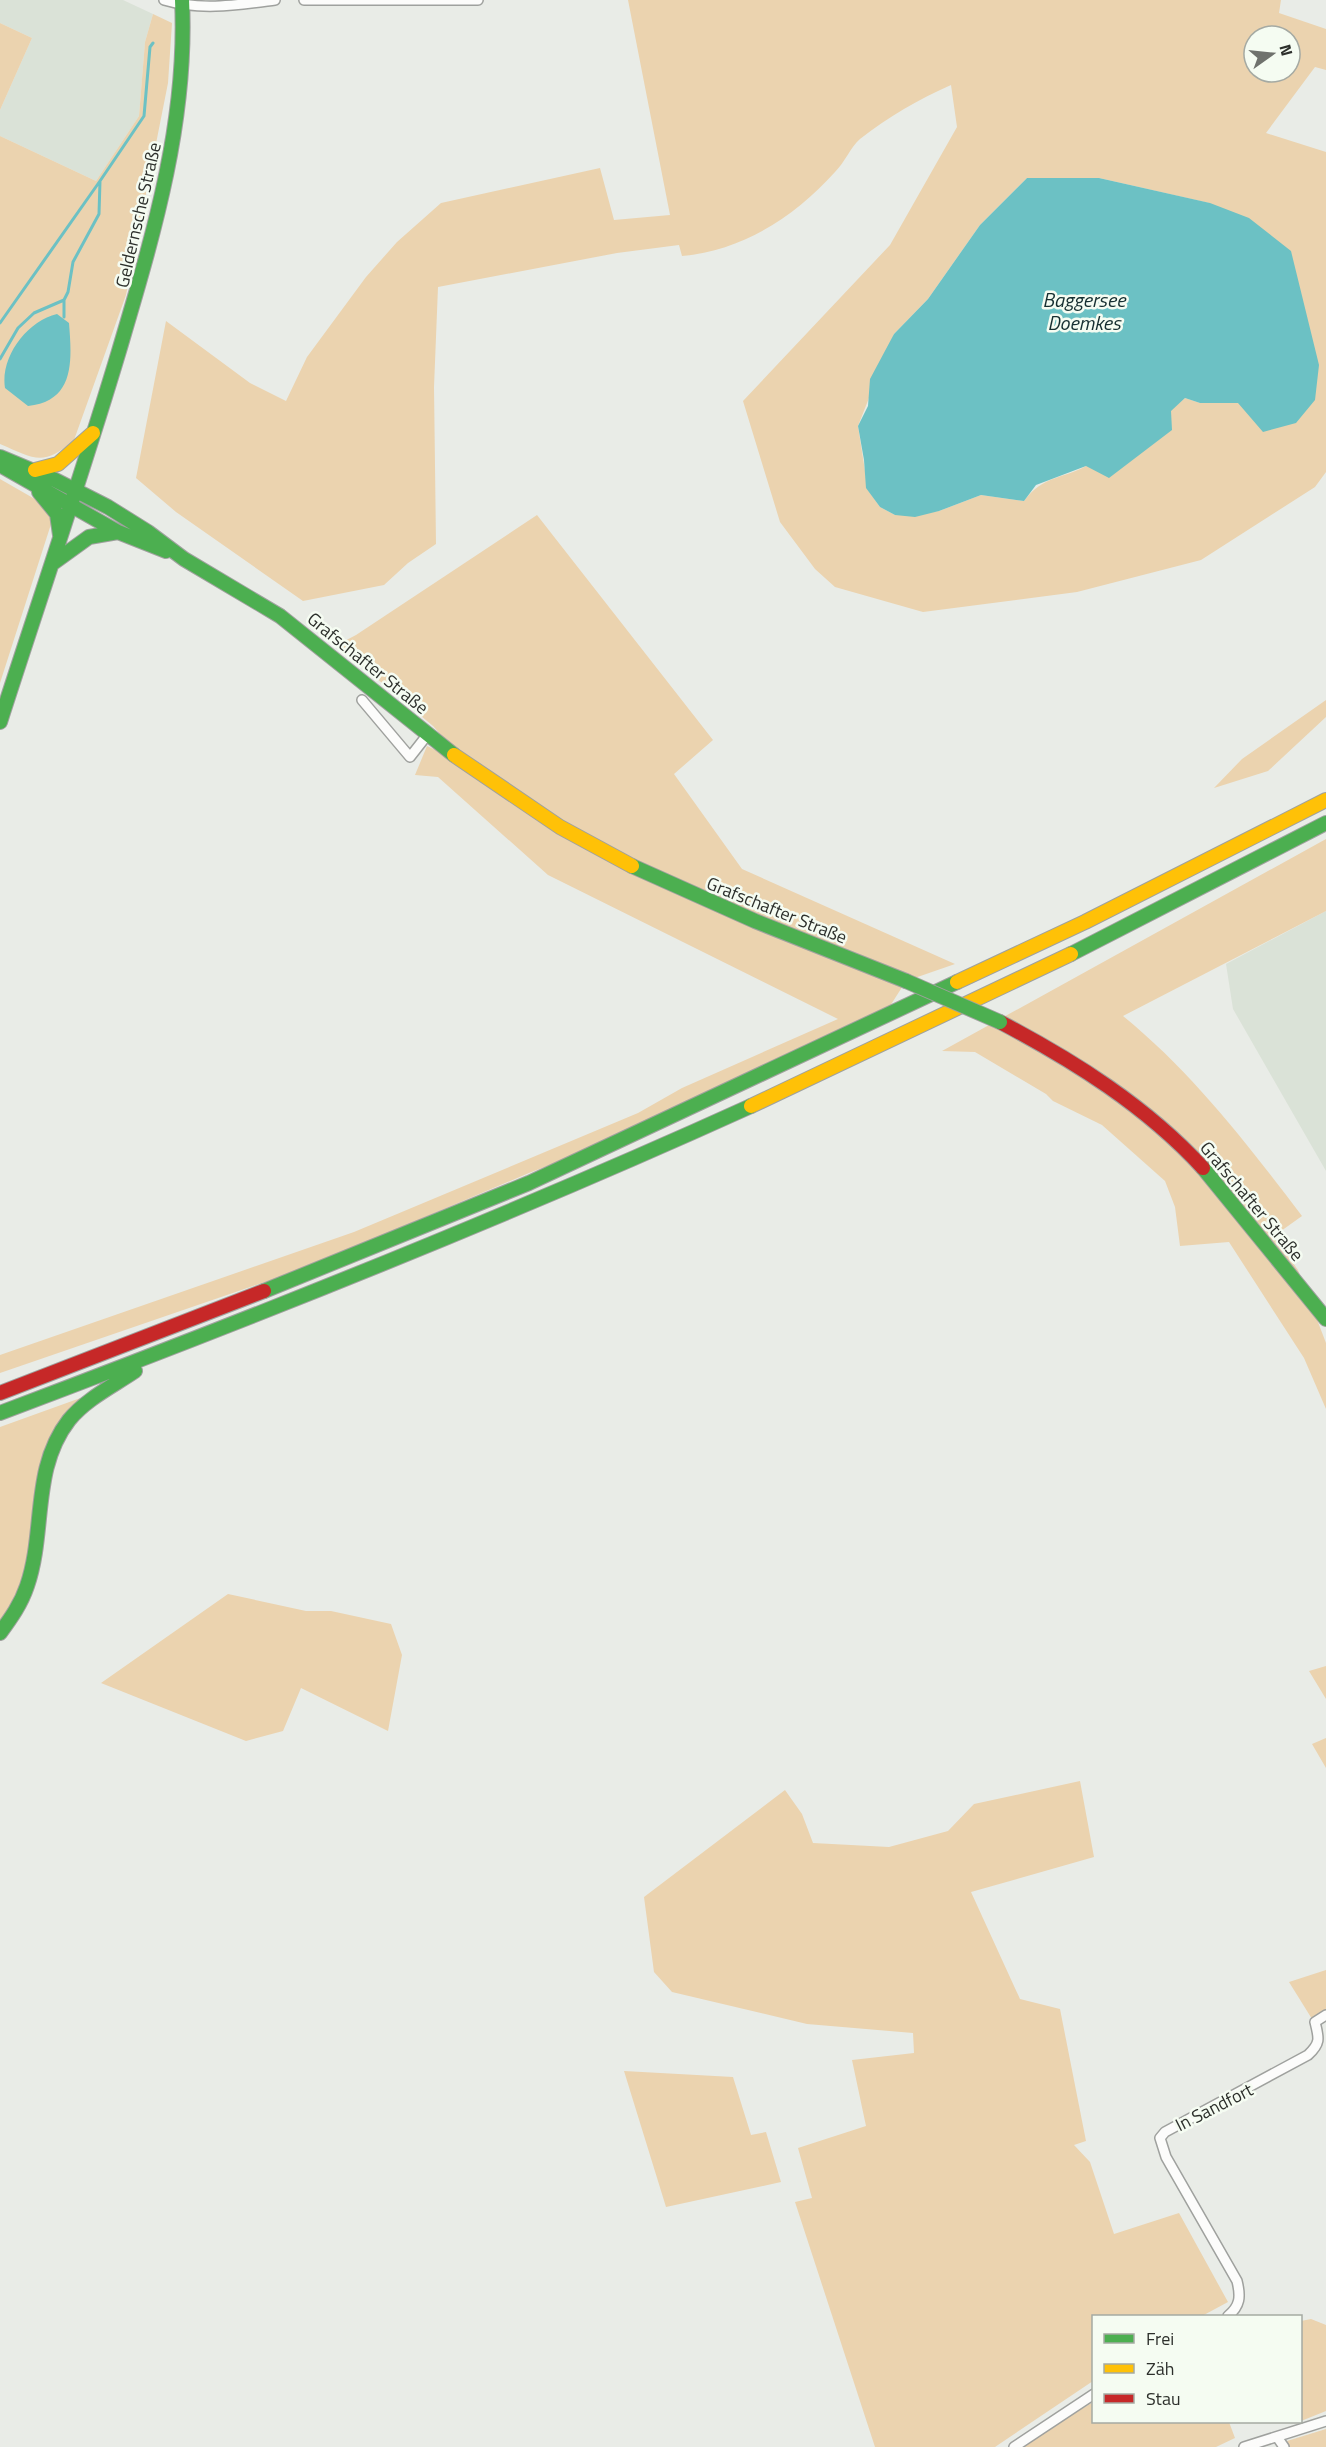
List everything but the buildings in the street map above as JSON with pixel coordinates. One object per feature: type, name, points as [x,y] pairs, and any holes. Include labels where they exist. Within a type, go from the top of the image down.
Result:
[{"type":"main road","name":"Geldernsche Straße","points":[[0,722],[137,300],[169,173],[181,88],[182,3]]},
{"type":"main road","points":[[0,465],[32,476],[58,464],[95,432]]},
{"type":"main road","points":[[0,457],[32,476],[57,513],[60,539]]},
{"type":"main road","name":"Grafschafter Straße","points":[[32,476],[77,489],[144,529],[184,559]]},
{"type":"main road","name":"Grafschafter Straße","points":[[32,476],[72,505],[118,532],[184,559],[253,598],[291,624],[428,734],[512,797],[557,826],[644,874],[710,904],[906,981],[1000,1022],[1074,1062],[1122,1095],[1186,1150],[1248,1220],[1326,1319]]},
{"type":"main road","points":[[52,563],[80,540],[94,533],[118,532]]},
{"type":"main road","points":[[0,1393],[302,1276],[529,1183],[1085,922],[1326,800]]},
{"type":"main road","points":[[0,1413],[165,1353],[504,1217],[729,1118],[910,1034],[1101,940],[1326,823]]},
{"type":"main road","points":[[0,1633],[22,1604],[32,1564],[38,1502],[46,1468],[57,1438],[85,1405],[165,1353]]},
{"type":"street","points":[[164,0],[214,8],[275,0]]},
{"type":"street","points":[[304,0],[478,0]]},
{"type":"street","name":"Grafschafter Straße","points":[[362,700],[410,757],[428,734]]},
{"type":"street","name":"In Sandfort","points":[[1229,2315],[1238,2307],[1241,2294],[1237,2281],[1166,2157],[1160,2138],[1165,2132],[1308,2055],[1318,2046],[1320,2039],[1315,2022],[1326,2015]]},
{"type":"street","points":[[1014,2447],[1092,2395]]},
{"type":"street","points":[[1244,2447],[1326,2421]]},
{"type":"street","points":[[1277,2437],[1284,2447]]},
{"type":"shaded area","points":[[0,0],[123,0],[153,14],[145,42],[139,116],[96,181],[0,136],[0,110],[32,38],[0,23]]},
{"type":"shaded area","points":[[628,0],[1281,0],[1279,13],[1326,29],[1326,70],[1315,67],[1266,133],[1326,152],[1326,472],[1315,487],[1201,560],[1077,592],[923,612],[835,587],[815,569],[780,522],[743,401],[890,245],[957,127],[951,85],[904,109],[860,139],[839,168],[803,203],[785,217],[747,239],[705,253],[682,256],[679,245],[617,253],[438,287],[434,387],[436,544],[408,563],[384,585],[303,601],[176,512],[136,478],[166,321],[250,383],[286,401],[307,357],[366,277],[397,242],[441,203],[600,168],[614,220],[670,215]],"holes":[[[1027,178],[1099,178],[1209,203],[1238,403],[1200,403],[1185,398],[1125,443],[1086,466],[1046,482],[1024,501],[981,495],[939,511],[895,515],[880,507],[868,490],[858,426],[894,334],[928,299],[980,225]]]},
{"type":"shaded area","points":[[153,14],[172,23],[168,83],[126,295],[74,440],[63,449],[46,457],[38,458],[22,454],[0,444],[0,136],[96,181],[139,116],[145,42]]},
{"type":"shaded area","points":[[0,23],[32,38],[0,110]]},
{"type":"shaded area","points":[[0,479],[47,506],[52,521],[0,683]]},
{"type":"shaded area","points":[[537,515],[713,740],[674,774],[742,869],[955,964],[906,981],[883,1017],[699,1107],[529,1173],[300,1270],[0,1373],[0,1355],[354,1232],[638,1113],[682,1088],[838,1019],[548,875],[438,777],[415,775],[427,746],[468,765],[433,726],[337,645],[356,635]]},
{"type":"shaded area","points":[[1326,700],[1326,717],[1268,771],[1214,788],[1242,759]]},
{"type":"shaded area","points":[[1326,839],[1326,911],[1123,1016],[1173,1061],[1196,1086],[1240,1137],[1302,1216],[1274,1236],[1298,1270],[1326,1343],[1326,1409],[1304,1358],[1229,1242],[1180,1246],[1175,1207],[1165,1181],[1102,1125],[1053,1101],[1046,1094],[975,1052],[942,1051]]},
{"type":"shaded area","points":[[1326,911],[1326,1171],[1233,1009],[1226,964]]},
{"type":"shaded area","points":[[86,1396],[57,1425],[28,1563],[15,1602],[0,1624],[0,1427]]},
{"type":"shaded area","points":[[228,1594],[306,1611],[331,1611],[391,1624],[402,1655],[388,1731],[301,1688],[283,1731],[246,1741],[101,1683]]},
{"type":"shaded area","points":[[1326,1666],[1326,1699],[1309,1671]]},
{"type":"shaded area","points":[[1326,1738],[1326,1768],[1312,1744]]},
{"type":"shaded area","points":[[1080,1781],[1094,1857],[971,1892],[1020,1999],[1060,2009],[1086,2141],[1074,2145],[1090,2162],[1114,2234],[1179,2213],[1228,2302],[1204,2315],[1092,2315],[1092,2382],[995,2447],[875,2447],[795,2202],[812,2198],[798,2148],[866,2126],[852,2060],[914,2053],[913,2033],[807,2024],[672,1992],[654,1972],[644,1897],[785,1790],[802,1814],[813,1843],[889,1847],[948,1831],[974,1804]]},
{"type":"shaded area","points":[[1326,1970],[1326,2011],[1312,2019],[1289,1982]]},
{"type":"shaded area","points":[[624,2071],[733,2077],[751,2135],[766,2132],[781,2182],[666,2207]]},
{"type":"shaded area","points":[[1311,2319],[1326,2325],[1326,2411],[1302,2421],[1302,2321]]},
{"type":"shaded area","points":[[1092,2403],[1092,2423],[1229,2423],[1235,2438],[1216,2447],[1020,2447]]},
{"type":"shaded area","points":[[1326,2429],[1326,2447],[1290,2447],[1287,2441]]},
{"type":"water","name":"Baggersee Doemkes","points":[[1027,178],[1099,178],[1210,203],[1249,218],[1291,251],[1319,365],[1315,400],[1296,423],[1263,432],[1238,403],[1200,403],[1185,398],[1171,411],[1172,430],[1109,478],[1086,466],[1036,485],[1024,501],[981,495],[939,511],[915,517],[895,515],[880,507],[866,488],[858,426],[868,406],[870,379],[894,334],[928,299],[980,225]]},
{"type":"water","points":[[57,314],[69,323],[70,365],[67,377],[55,396],[43,403],[28,406],[5,388],[7,364],[11,353],[26,332],[46,318]]},
{"type":"waterway","points":[[0,359],[18,328],[34,313],[64,300],[68,292],[73,262],[99,214],[100,181],[144,116],[150,47],[153,43]]},
{"type":"waterway","points":[[0,323],[100,181]]},
{"type":"waterway","points":[[64,300],[64,317]]},
{"type":"traffic: fast","points":[[0,722],[105,397],[132,308],[166,178],[179,90],[182,0]]},
{"type":"traffic: fast","points":[[0,457],[55,480],[108,507],[148,532],[184,559],[280,616],[454,755]]},
{"type":"traffic: fast","points":[[0,465],[118,532],[166,551]]},
{"type":"traffic: fast","points":[[39,492],[57,514],[60,535]]},
{"type":"traffic: fast","points":[[53,563],[89,537],[118,532]]},
{"type":"traffic: fast","points":[[1071,954],[1326,823]]},
{"type":"traffic: fast","points":[[632,866],[755,921],[906,981]]},
{"type":"traffic: fast","points":[[906,981],[1000,1022]]},
{"type":"traffic: fast","points":[[264,1291],[529,1183],[957,982]]},
{"type":"traffic: fast","points":[[0,1413],[378,1266],[565,1188],[751,1106]]},
{"type":"traffic: fast","points":[[1203,1168],[1326,1319]]},
{"type":"traffic: fast","points":[[0,1633],[19,1605],[27,1586],[33,1565],[44,1480],[57,1439],[76,1412],[100,1393],[135,1371]]},
{"type":"traffic: slow","points":[[35,470],[58,464],[93,433]]},
{"type":"traffic: slow","points":[[454,755],[560,827],[632,866]]},
{"type":"traffic: slow","points":[[957,982],[1085,922],[1326,800]]},
{"type":"traffic: slow","points":[[751,1106],[1071,954]]},
{"type":"traffic: jam","points":[[1000,1022],[1108,1086],[1158,1125],[1203,1168]]},
{"type":"traffic: jam","points":[[0,1393],[264,1291]]}]
